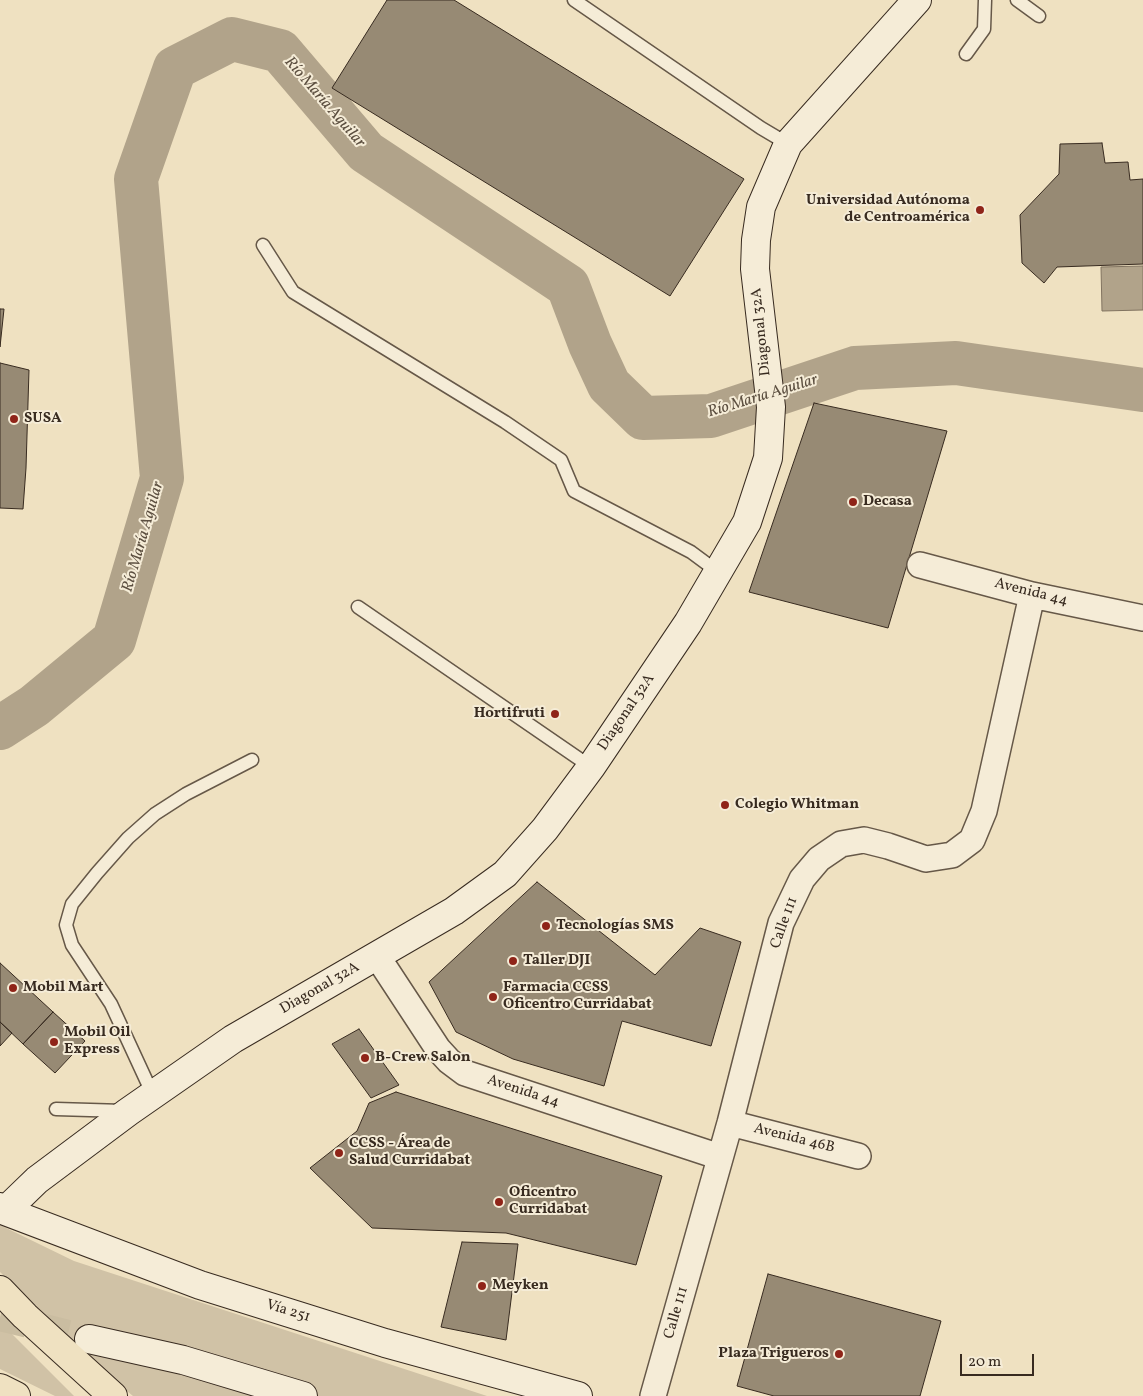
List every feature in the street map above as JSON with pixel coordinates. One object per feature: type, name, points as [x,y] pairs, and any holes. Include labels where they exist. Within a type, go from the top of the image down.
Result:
[{"type":"highway","points":[[0,1290],[25,1316],[113,1396]]},
{"type":"highway","points":[[0,1388],[16,1396]]},
{"type":"street","name":"Diagonal 32A","points":[[2,1209],[37,1180],[128,1112],[234,1039],[454,911],[505,874],[545,829],[591,767],[688,623],[747,522],[768,458],[770,408],[755,269],[756,240],[761,208],[788,144],[916,0]]},
{"type":"street","name":"Avenida 44","points":[[920,565],[1032,595],[1143,618]]},
{"type":"street","name":"Calle 111","points":[[654,1396],[730,1123],[782,923],[802,879],[819,859],[841,844],[864,840],[926,859],[952,855],[972,840],[984,811],[1032,595]]},
{"type":"street","name":"Avenida 44","points":[[377,956],[438,1049],[449,1061],[465,1072],[720,1157]]},
{"type":"street","name":"Avenida 46B","points":[[730,1123],[858,1156]]},
{"type":"street","name":"Vía 251","points":[[2,1209],[200,1285],[385,1343],[578,1396]]},
{"type":"street","points":[[88,1339],[183,1360],[303,1396]]},
{"type":"lane","points":[[574,0],[761,128],[788,144]]},
{"type":"lane","points":[[966,54],[984,29],[985,0]]},
{"type":"lane","points":[[1017,0],[1040,16]]},
{"type":"lane","points":[[263,245],[293,292],[505,422],[561,460],[574,490],[691,552],[718,572]]},
{"type":"lane","points":[[358,607],[591,767]]},
{"type":"lane","points":[[153,1094],[111,1004],[72,945],[66,925],[72,904],[97,872],[128,838],[155,814],[186,794],[252,760]]},
{"type":"lane","points":[[56,1109],[128,1112]]},
{"type":"shaded area","points":[[1143,266],[1143,310],[1102,311],[1101,267]]},
{"type":"shaded area","points":[[0,1225],[74,1261],[487,1396],[133,1396],[84,1355],[0,1272]]},
{"type":"shaded area","points":[[0,1327],[5,1327],[74,1396],[55,1396],[0,1369]]},
{"type":"building","points":[[387,0],[454,0],[744,179],[670,296],[332,88]]},
{"type":"building","points":[[1102,143],[1105,163],[1128,162],[1130,180],[1143,179],[1143,264],[1057,267],[1044,283],[1022,263],[1020,215],[1059,174],[1060,144]]},
{"type":"building","points":[[0,309],[4,309],[0,347]]},
{"type":"building","name":"SUSA","points":[[0,363],[29,370],[23,509],[0,508]]},
{"type":"building","name":"Decasa","points":[[814,403],[947,431],[888,628],[749,592]]},
{"type":"building","points":[[537,882],[655,975],[700,928],[741,942],[711,1046],[622,1021],[604,1086],[513,1059],[456,1032],[429,982]]},
{"type":"building","name":"Mobil Mart","points":[[0,963],[53,1012],[23,1044],[0,1022]]},
{"type":"building","name":"Mobil Oil Express","points":[[53,1012],[85,1041],[55,1073],[23,1044]]},
{"type":"building","points":[[0,1022],[12,1033],[0,1046]]},
{"type":"building","points":[[359,1029],[399,1085],[371,1098],[332,1044]]},
{"type":"building","name":"Oficentro Curridabat","points":[[396,1092],[662,1176],[636,1265],[506,1233],[372,1228],[310,1168],[357,1131],[369,1103]]},
{"type":"building","name":"Meyken","points":[[462,1242],[518,1244],[506,1340],[441,1327]]},
{"type":"building","name":"Plaza Trigueros","points":[[768,1274],[941,1321],[920,1396],[774,1396],[737,1386]]},
{"type":"waterway","name":"Río María Aguilar","points":[[0,728],[34,706],[114,640],[162,478],[136,179],[175,68],[232,39],[280,51],[366,152],[568,286],[590,344],[609,385],[643,418],[711,416],[855,368],[956,363],[1143,390]]},
{"type":"tunnel","points":[[0,1317],[89,1339]]},
{"type":"place","name":"Universidad Autónoma de Centroamérica","points":[[980,210]]},
{"type":"place","name":"SUSA","points":[[14,419]]},
{"type":"place","name":"Decasa","points":[[853,502]]},
{"type":"place","name":"Hortifruti","points":[[555,714]]},
{"type":"place","name":"Colegio Whitman","points":[[725,805]]},
{"type":"place","name":"Tecnologías SMS","points":[[546,926]]},
{"type":"place","name":"Taller DJI","points":[[513,961]]},
{"type":"place","name":"Mobil Mart","points":[[13,988]]},
{"type":"place","name":"Farmacia CCSS Oficentro Curridabat","points":[[493,997]]},
{"type":"place","name":"Mobil Oil Express","points":[[54,1042]]},
{"type":"place","name":"B-Crew Salon","points":[[365,1058]]},
{"type":"place","name":"CCSS - Área de Salud Curridabat","points":[[339,1153]]},
{"type":"place","name":"Oficentro Curridabat","points":[[499,1202]]},
{"type":"place","name":"Meyken","points":[[482,1286]]},
{"type":"place","name":"Plaza Trigueros","points":[[839,1354]]}]
